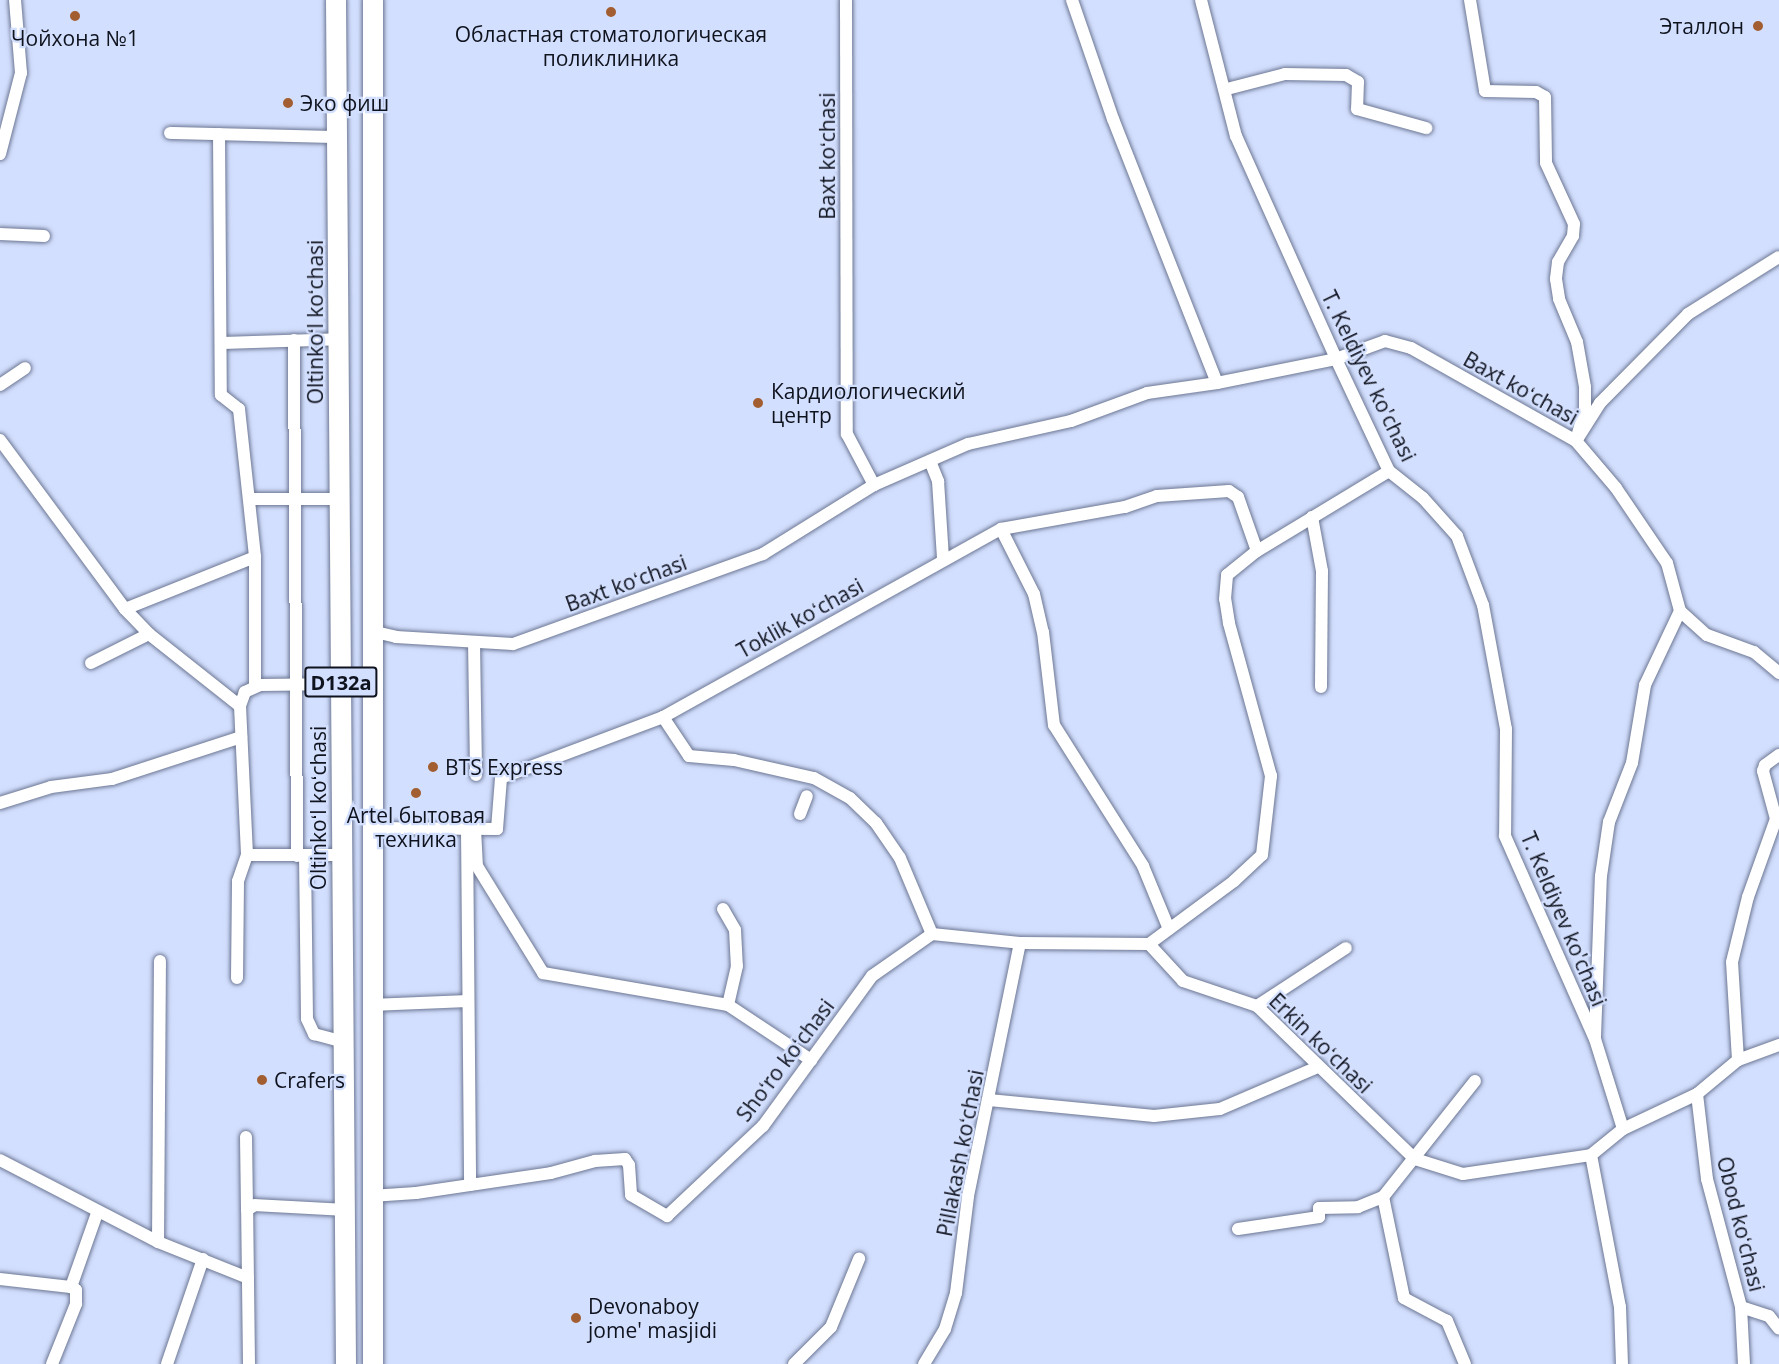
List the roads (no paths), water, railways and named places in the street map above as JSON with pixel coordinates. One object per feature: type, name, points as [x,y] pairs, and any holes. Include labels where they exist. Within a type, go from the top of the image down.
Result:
[{"type":"main road","name":"Oltinkoʻl koʻchasi","points":[[336,0],[346,1364]]},
{"type":"main road","name":"D132a","points":[[373,0],[371,828],[373,1364]]},
{"type":"street","points":[[0,154],[21,73],[15,0]]},
{"type":"street","name":"Baxt koʻchasi","points":[[846,0],[847,434],[874,485]]},
{"type":"street","points":[[1072,0],[1113,119],[1217,383]]},
{"type":"street","name":"T. Keldiyev ko'chasi","points":[[1201,0],[1227,89],[1236,136],[1336,358],[1389,471],[1423,498],[1457,536],[1483,605],[1506,729],[1505,836],[1595,1039],[1623,1129]]},
{"type":"street","points":[[1470,0],[1485,91],[1536,92],[1545,97],[1546,163],[1574,224],[1573,236],[1558,262],[1556,279],[1559,299],[1577,342],[1585,387],[1586,409],[1576,441],[1616,488],[1667,563],[1680,611],[1707,635],[1754,652],[1779,673]]},
{"type":"street","points":[[1227,89],[1285,74],[1346,75],[1358,82],[1357,109],[1426,128]]},
{"type":"street","points":[[170,133],[337,137]]},
{"type":"street","points":[[219,134],[220,395],[239,409],[255,557],[255,686]]},
{"type":"street","points":[[0,234],[44,236]]},
{"type":"street","name":"Baxt koʻchasi","points":[[372,632],[396,637],[513,644],[764,554],[874,485],[968,444],[1071,421],[1147,393],[1217,383],[1336,358],[1385,341],[1411,348],[1576,441],[1600,403],[1688,314],[1779,257]]},
{"type":"street","points":[[220,343],[339,339]]},
{"type":"street","points":[[294,340],[293,685],[307,1019],[314,1034],[344,1042]]},
{"type":"street","points":[[0,385],[25,368]]},
{"type":"street","points":[[0,440],[126,609],[149,634],[240,706]]},
{"type":"street","points":[[930,461],[938,481],[943,559]]},
{"type":"street","points":[[663,717],[689,756],[734,760],[813,781],[850,798],[876,823],[900,858],[932,934],[1020,943],[1149,944],[1262,855],[1271,776],[1225,599],[1227,575],[1257,551],[1389,471]]},
{"type":"street","name":"Toklik koʻchasi","points":[[371,828],[471,829],[500,826],[501,778],[663,717],[943,559],[1001,529],[1125,507],[1157,496],[1229,491],[1238,497],[1257,551]]},
{"type":"street","points":[[249,499],[340,499]]},
{"type":"street","points":[[1312,517],[1322,571],[1321,687]]},
{"type":"street","points":[[1001,529],[1034,594],[1043,632],[1054,725],[1143,866],[1169,929]]},
{"type":"street","points":[[126,609],[255,557]]},
{"type":"street","points":[[1595,1039],[1601,876],[1609,822],[1632,763],[1645,685],[1680,611]]},
{"type":"street","points":[[91,663],[149,634]]},
{"type":"street","points":[[474,642],[476,776]]},
{"type":"street","points":[[237,978],[238,882],[247,855],[247,796],[240,706],[245,692],[255,686],[341,684]]},
{"type":"street","points":[[0,803],[51,787],[112,779],[241,737]]},
{"type":"street","points":[[1738,1060],[1732,962],[1748,897],[1776,819],[1763,771],[1765,765],[1779,755]]},
{"type":"street","points":[[800,814],[807,796]]},
{"type":"street","points":[[470,1185],[468,1001],[471,829]]},
{"type":"street","points":[[471,829],[477,866],[543,973],[728,1005],[811,1060]]},
{"type":"street","points":[[247,855],[342,855]]},
{"type":"street","points":[[723,909],[735,930],[737,966],[728,1005]]},
{"type":"street","name":"Shoʻro koʻchasi","points":[[371,1197],[551,1173],[595,1161],[625,1159],[629,1165],[631,1195],[667,1216],[763,1126],[872,976],[932,934]]},
{"type":"street","name":"Pillakash koʻchasi","points":[[924,1364],[945,1329],[956,1293],[968,1196],[1020,943]]},
{"type":"street","name":"Erkin koʻchasi","points":[[1149,944],[1183,981],[1257,1006],[1318,1068],[1415,1159],[1463,1174],[1591,1155]]},
{"type":"street","points":[[1257,1006],[1346,948]]},
{"type":"street","points":[[158,1242],[160,961]]},
{"type":"street","points":[[371,1005],[468,1001]]},
{"type":"street","points":[[1622,1364],[1620,1307],[1591,1155],[1623,1129],[1697,1094],[1738,1060],[1779,1046]]},
{"type":"street","points":[[989,1100],[1154,1116],[1220,1109],[1318,1068]]},
{"type":"street","points":[[1238,1228],[1319,1217],[1319,1208],[1358,1206],[1383,1197],[1475,1082]]},
{"type":"street","name":"Obod koʻchasi","points":[[1697,1094],[1707,1179],[1741,1307],[1744,1364]]},
{"type":"street","points":[[246,1137],[249,1364]]},
{"type":"street","points":[[0,1160],[97,1213],[158,1242],[248,1278]]},
{"type":"street","points":[[1383,1197],[1404,1298],[1447,1321],[1465,1364]]},
{"type":"street","points":[[247,1210],[255,1205],[345,1210]]},
{"type":"street","points":[[71,1287],[97,1213]]},
{"type":"street","points":[[794,1364],[831,1326],[858,1258]]},
{"type":"street","points":[[167,1364],[203,1259]]},
{"type":"street","points":[[0,1278],[71,1287],[76,1290],[76,1304],[52,1364]]},
{"type":"street","points":[[1741,1307],[1769,1316],[1779,1329]]},
{"type":"place","name":"Областная стоматологическая поликлиника","points":[[611,12]]},
{"type":"place","name":"Чойхона №1","points":[[75,16]]},
{"type":"place","name":"Эталлон","points":[[1758,26]]},
{"type":"place","name":"Эко фиш","points":[[288,103]]},
{"type":"place","name":"Кардиологический центр","points":[[758,403]]},
{"type":"place","name":"BTS Express","points":[[433,767]]},
{"type":"place","name":"Artel бытовая техника","points":[[416,793]]},
{"type":"place","name":"Crafers","points":[[262,1080]]},
{"type":"place","name":"Devonaboy jome' masjidi","points":[[576,1318]]}]
